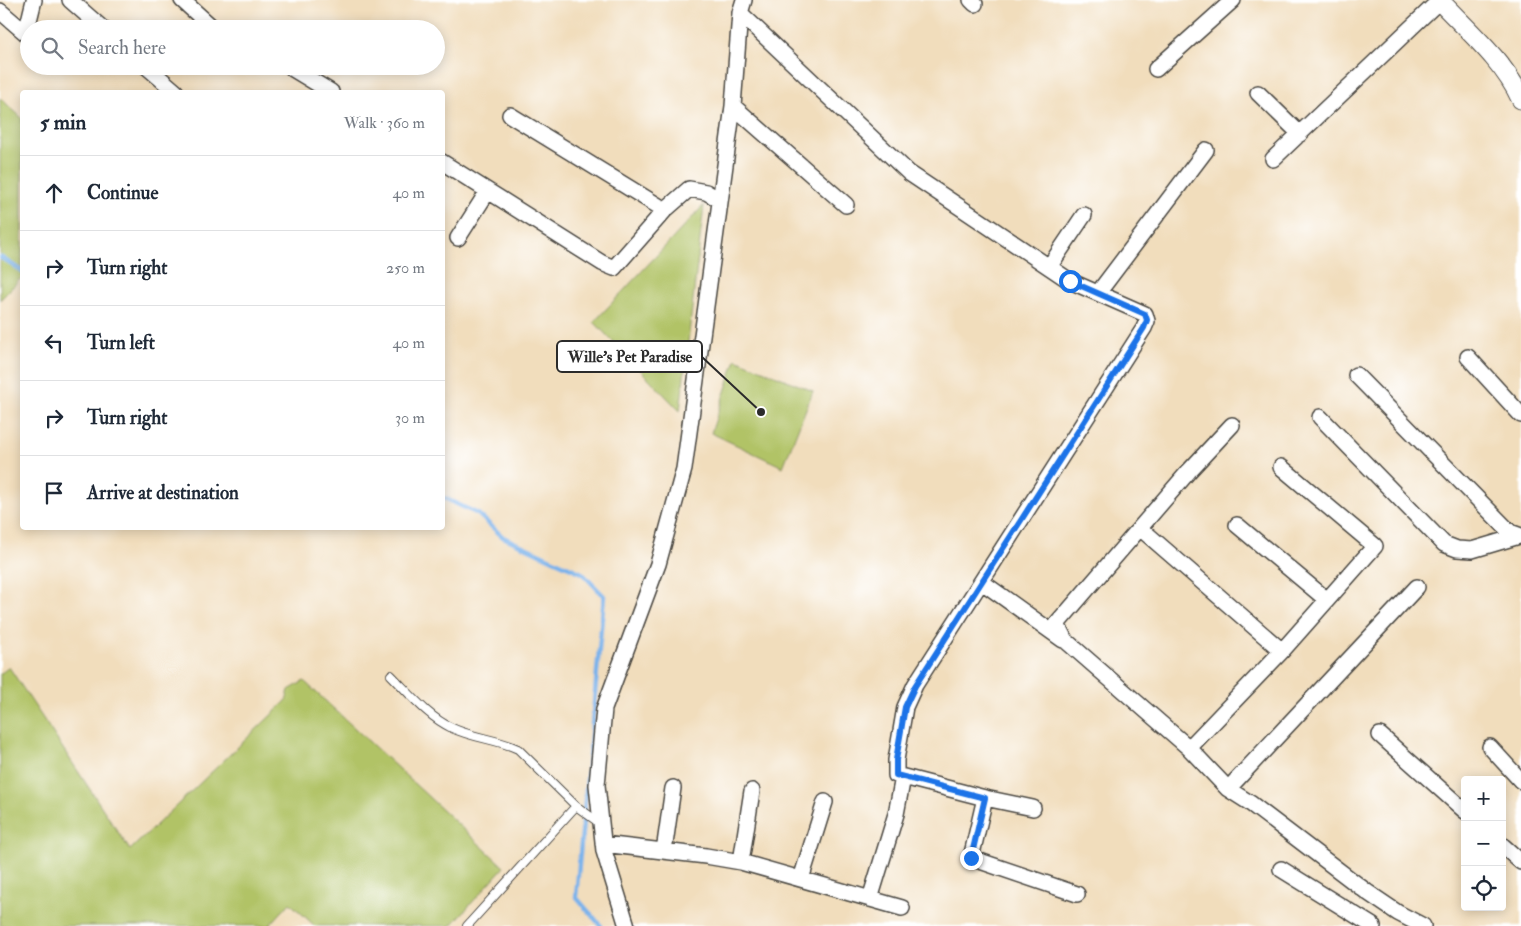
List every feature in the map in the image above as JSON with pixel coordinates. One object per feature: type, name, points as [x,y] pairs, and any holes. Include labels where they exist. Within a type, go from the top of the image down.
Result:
[{"type":"street","points":[[30,20],[34,0]]},
{"type":"street","points":[[70,0],[93,20]]},
{"type":"street","points":[[182,0],[204,20]]},
{"type":"street","points":[[1156,69],[1233,0]]},
{"type":"street","points":[[1273,159],[1439,0],[1500,66],[1514,84],[1521,99]]},
{"type":"street","points":[[627,926],[604,851],[597,785],[604,709],[658,564],[684,469],[733,106],[742,7]]},
{"type":"street","points":[[742,7],[909,173],[1070,281],[1145,314],[1147,320],[1144,328],[915,686],[905,707],[896,760],[896,775],[985,798],[1033,808]]},
{"type":"street","points":[[0,11],[20,29]]},
{"type":"street","points":[[156,75],[174,90]]},
{"type":"street","points":[[299,75],[308,86],[323,90]]},
{"type":"street","points":[[1258,93],[1300,134]]},
{"type":"street","points":[[733,106],[846,205]]},
{"type":"street","points":[[510,115],[665,210]]},
{"type":"street","points":[[1098,293],[1206,150]]},
{"type":"street","points":[[445,164],[602,263],[614,268],[665,210],[689,189],[706,192],[720,200]]},
{"type":"street","points":[[458,238],[488,191]]},
{"type":"street","points":[[1049,267],[1084,216]]},
{"type":"street","points":[[1468,357],[1521,415]]},
{"type":"street","points":[[1356,375],[1510,532],[1520,536]]},
{"type":"street","points":[[1320,417],[1444,544],[1457,549],[1472,550],[1520,536]]},
{"type":"street","points":[[1065,640],[1057,624],[1189,471],[1232,425]]},
{"type":"street","points":[[1189,748],[1282,650],[1375,546],[1281,467]]},
{"type":"street","points":[[1237,525],[1327,600]]},
{"type":"street","points":[[1140,528],[1282,650]]},
{"type":"street","points":[[982,582],[1065,640],[1189,748],[1228,789],[1250,803],[1367,892],[1398,913],[1423,926]]},
{"type":"street","points":[[1228,789],[1417,587]]},
{"type":"street","points":[[1380,735],[1461,808]]},
{"type":"street","points":[[1490,747],[1521,781]]},
{"type":"street","points":[[870,899],[896,814],[903,777]]},
{"type":"street","points":[[664,851],[673,788]]},
{"type":"street","points":[[741,862],[752,792]]},
{"type":"street","points":[[985,798],[971,858],[1077,894]]},
{"type":"street","points":[[801,880],[825,802]]},
{"type":"street","points":[[604,844],[741,862],[902,908]]},
{"type":"street","points":[[1506,849],[1521,862]]},
{"type":"street","points":[[1282,869],[1373,926]]},
{"type":"lane","points":[[391,675],[430,714],[451,728],[518,749],[576,806],[602,825]]},
{"type":"lane","points":[[467,926],[576,806]]},
{"type":"green space","points":[[0,98],[20,116],[20,279],[0,300]]},
{"type":"green space","points":[[704,205],[680,411],[594,322]]},
{"type":"green space","points":[[736,359],[813,391],[783,467],[711,433]]},
{"type":"green space","points":[[9,667],[130,850],[286,701],[289,690],[304,681],[504,867],[451,926],[315,926],[290,903],[269,926],[0,926],[0,674]]},
{"type":"waterway","points":[[0,257],[20,270]]},
{"type":"waterway","points":[[445,498],[478,514],[503,537],[582,573],[604,596],[576,897],[601,926]]},
{"type":"place","name":"Wille's Pet Paradise","points":[[761,412]]},
{"type":"route","points":[[971,858],[985,798],[896,775],[896,760],[905,707],[915,686],[1144,328],[1147,320],[1145,314],[1070,281]]}]
